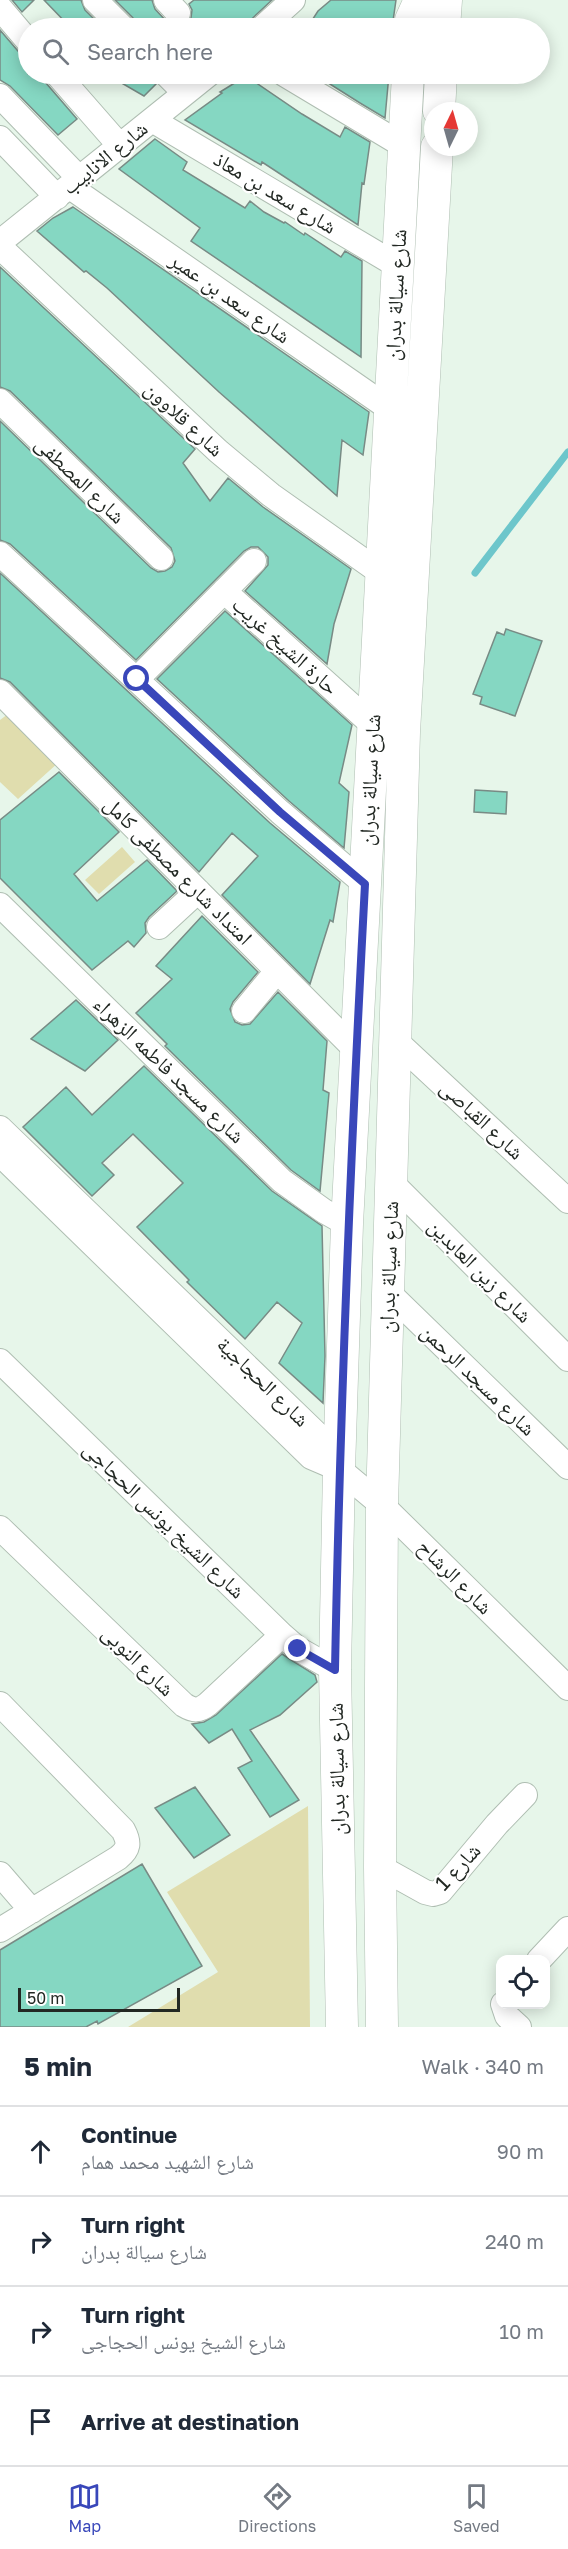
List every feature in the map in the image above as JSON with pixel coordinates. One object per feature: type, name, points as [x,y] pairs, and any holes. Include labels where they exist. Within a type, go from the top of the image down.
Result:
[{"type":"main road","points":[[445,18],[446,0]]},
{"type":"main road","name":"شارع سيالة بدران","points":[[342,2027],[335,1670],[347,1224],[407,84]]},
{"type":"main road","points":[[439,102],[440,84]]},
{"type":"main road","name":"شارع سيالة بدران","points":[[382,2027],[380,1867],[382,1505],[404,732],[436,156]]},
{"type":"main road","points":[[393,348],[425,339]]},
{"type":"street","points":[[95,0],[113,18]]},
{"type":"street","points":[[273,18],[293,0]]},
{"type":"street","points":[[0,8],[18,29]]},
{"type":"street","points":[[66,84],[120,146]]},
{"type":"street","points":[[176,84],[185,93]]},
{"type":"street","name":"شارع الانابيب","points":[[0,242],[196,84]]},
{"type":"street","points":[[301,84],[404,146]]},
{"type":"street","points":[[0,96],[69,187]]},
{"type":"street","name":"شارع سعد بن معاذ","points":[[152,120],[398,266]]},
{"type":"street","points":[[0,138],[69,187]]},
{"type":"street","name":"شارع سعد بن عمير","points":[[69,187],[390,409]]},
{"type":"street","name":"شارع قلاوون","points":[[0,247],[218,451],[271,495],[381,573]]},
{"type":"street","name":"شارع المصطفى","points":[[0,401],[161,558]]},
{"type":"street","points":[[0,554],[280,812],[365,884]]},
{"type":"street","points":[[137,679],[254,561]]},
{"type":"street","name":"حارة الشيخ غريب","points":[[224,591],[373,725]]},
{"type":"street","name":"امتداد شارع مصطفى كامل","points":[[0,692],[356,1050]]},
{"type":"street","points":[[159,927],[198,891]]},
{"type":"street","name":"شارع مسجد فاطمه الزهراء","points":[[0,905],[282,1181],[324,1211],[347,1224]]},
{"type":"street","points":[[244,1011],[277,971]]},
{"type":"street","name":"شارع القباصى","points":[[396,1041],[568,1201]]},
{"type":"street","name":"شارع الحجاجية","points":[[0,1128],[322,1439],[335,1458],[339,1470]]},
{"type":"street","name":"شارع الحجاجية","points":[[0,1154],[311,1457],[339,1470]]},
{"type":"street","name":"شارع زين العابدين","points":[[392,1183],[568,1359]]},
{"type":"street","name":"شارع مسجد الرحمن","points":[[388,1292],[568,1467]]},
{"type":"street","name":"شارع الشيخ يونس الحجاجى","points":[[0,1361],[282,1635],[298,1649],[335,1670]]},
{"type":"street","name":"شارع الرشاح","points":[[339,1470],[382,1505],[568,1688]]},
{"type":"street","name":"شارع النوبى","points":[[0,1528],[184,1705],[192,1710],[201,1709],[208,1704],[282,1635]]},
{"type":"street","points":[[0,1704],[123,1830],[129,1840],[127,1851],[118,1858],[0,1930]]},
{"type":"street","name":"شارع 1","points":[[380,1867],[425,1892],[440,1892],[497,1824],[525,1795]]},
{"type":"street","points":[[0,1874],[32,1911]]},
{"type":"street","points":[[544,1955],[566,1937]]},
{"type":"street","points":[[505,2009],[507,2016],[519,2027]]},
{"type":"shaded area","points":[[8,714],[59,762],[18,799],[0,782],[0,720]]},
{"type":"shaded area","points":[[122,847],[135,862],[99,894],[85,880]]},
{"type":"shaded area","points":[[308,1806],[310,2027],[128,2027],[218,1972],[167,1892]]},
{"type":"building","points":[[12,0],[34,0],[22,12]]},
{"type":"building","points":[[44,0],[81,0],[85,10],[93,18],[61,18]]},
{"type":"building","points":[[115,0],[152,0],[155,9],[163,18],[133,18]]},
{"type":"building","points":[[194,0],[272,0],[253,18],[191,18],[192,10],[189,4]]},
{"type":"building","points":[[331,0],[396,0],[393,18],[313,18]]},
{"type":"building","points":[[0,30],[18,51],[18,84],[47,84],[77,119],[58,135],[10,86],[0,80]]},
{"type":"building","points":[[123,84],[156,84],[144,96]]},
{"type":"building","points":[[233,84],[258,84],[340,137],[345,127],[370,142],[364,184],[362,183],[358,225],[262,162],[261,165],[185,120],[222,93],[220,92]]},
{"type":"building","points":[[330,84],[388,84],[385,118]]},
{"type":"building","points":[[155,139],[187,162],[183,170],[245,208],[250,201],[264,212],[304,235],[305,233],[341,257],[345,251],[362,261],[361,357],[191,241],[200,228],[119,169]]},
{"type":"building","points":[[73,207],[369,412],[363,455],[342,440],[337,496],[219,392],[107,288],[86,271],[84,272],[37,231],[53,218]]},
{"type":"building","points":[[0,267],[195,449],[183,463],[210,501],[228,478],[263,507],[351,569],[334,624],[327,664],[245,591],[268,565],[268,557],[258,547],[251,547],[244,551],[136,660],[10,544],[0,540],[0,421],[151,568],[158,572],[165,571],[172,567],[175,561],[171,548],[10,391],[0,387]]},
{"type":"building","points":[[0,573],[270,823],[340,882],[333,922],[330,920],[310,984],[222,895],[258,856],[232,833],[199,872],[10,682],[0,678]]},
{"type":"building","points":[[225,611],[352,725],[339,783],[349,792],[344,848],[289,801],[157,679]]},
{"type":"building","points":[[506,629],[542,641],[515,716],[480,704],[482,697],[473,694],[497,632],[504,635]]},
{"type":"building","points":[[59,772],[119,832],[74,874],[97,901],[147,860],[177,891],[149,917],[145,923],[146,933],[134,947],[128,941],[92,970],[0,878],[0,820]]},
{"type":"building","points":[[475,790],[507,792],[506,814],[474,812]]},
{"type":"building","points":[[202,916],[258,972],[233,1002],[230,1009],[235,1022],[242,1025],[250,1024],[278,992],[327,1041],[323,1090],[329,1093],[320,1191],[291,1170],[165,1046],[167,1044],[136,1013],[172,979],[156,966]]},
{"type":"building","points":[[76,1000],[118,1040],[85,1071],[31,1039]]},
{"type":"building","points":[[144,1066],[272,1191],[322,1226],[325,1356],[323,1403],[279,1363],[302,1323],[277,1302],[245,1339],[187,1282],[189,1280],[137,1227],[183,1183],[133,1134],[102,1163],[114,1175],[92,1196],[23,1127],[66,1087],[92,1115]]},
{"type":"building","points":[[282,1654],[315,1675],[317,1682],[280,1715],[250,1730],[299,1800],[270,1817],[238,1768],[252,1761],[232,1729],[209,1743],[192,1724],[204,1722],[216,1715]]},
{"type":"building","points":[[195,1787],[230,1835],[194,1858],[155,1808]]},
{"type":"building","points":[[142,1864],[202,1966],[98,2024],[97,2021],[86,2027],[0,2027],[0,1950]]},
{"type":"waterway","points":[[475,573],[568,452]]},
{"type":"route","points":[[137,679],[280,812],[365,884],[347,1224],[335,1670],[298,1649]]}]
